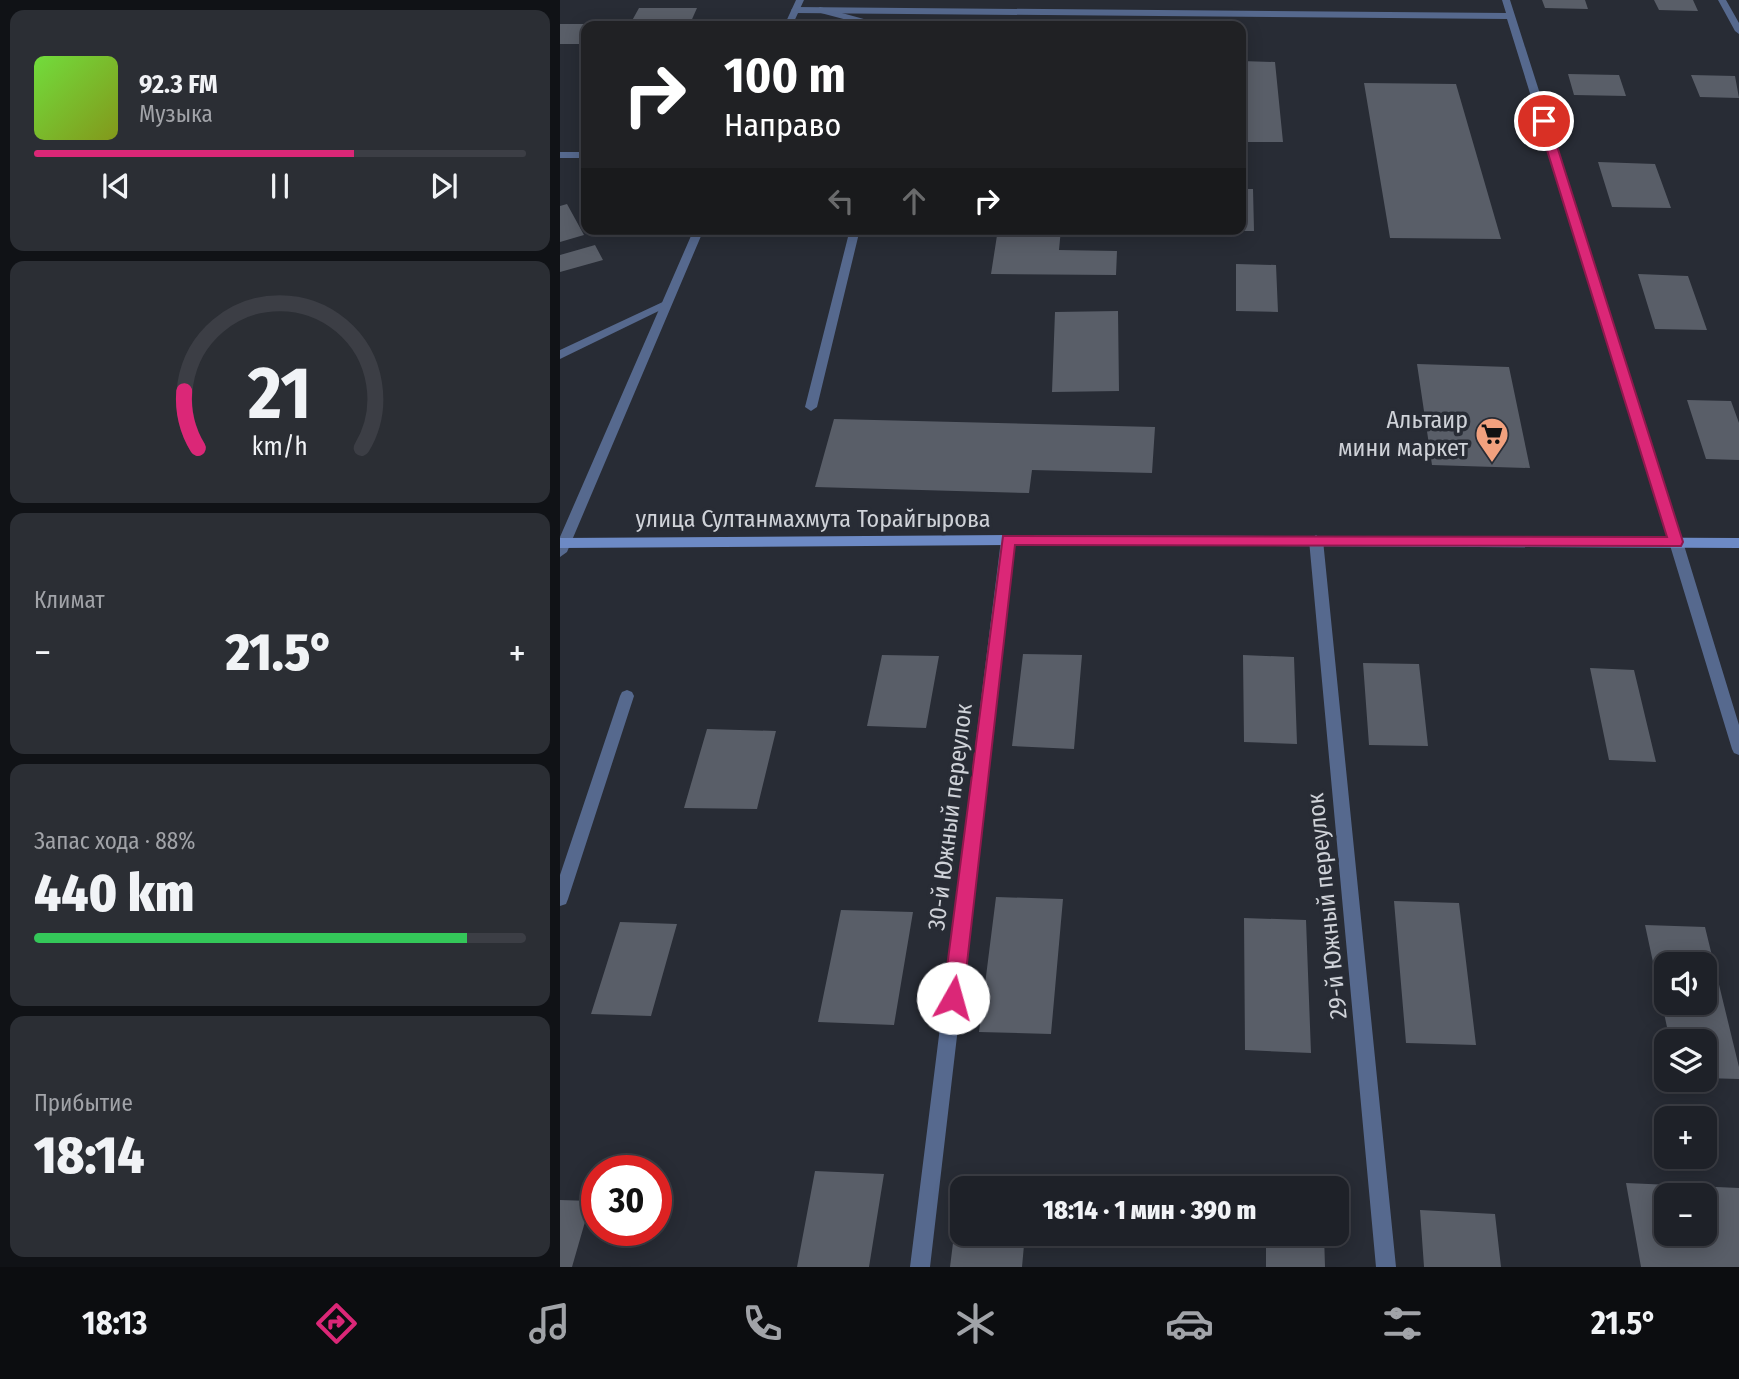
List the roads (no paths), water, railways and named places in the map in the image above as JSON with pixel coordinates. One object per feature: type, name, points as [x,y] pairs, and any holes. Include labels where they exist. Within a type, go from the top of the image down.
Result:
[{"type":"main road","name":"улица Султанмахмута Торайгырова","points":[[561,546],[1008,540],[1739,543]]},
{"type":"street","points":[[790,21],[800,0]]},
{"type":"street","points":[[1506,0],[1739,749]]},
{"type":"street","points":[[1722,0],[1739,31]]},
{"type":"street","points":[[795,10],[1511,16]]},
{"type":"street","points":[[820,10],[860,21]]},
{"type":"street","points":[[560,155],[581,155]]},
{"type":"street","points":[[561,546],[696,235]]},
{"type":"street","points":[[811,407],[854,235]]},
{"type":"street","points":[[560,355],[667,303]]},
{"type":"street","name":"30-й Южный переулок","points":[[920,1267],[1008,540]]},
{"type":"street","name":"29-й Южный переулок","points":[[1316,540],[1386,1267]]},
{"type":"street","points":[[560,899],[627,696]]},
{"type":"place","name":"Альтаир мини маркет","points":[[1492,464]]}]
